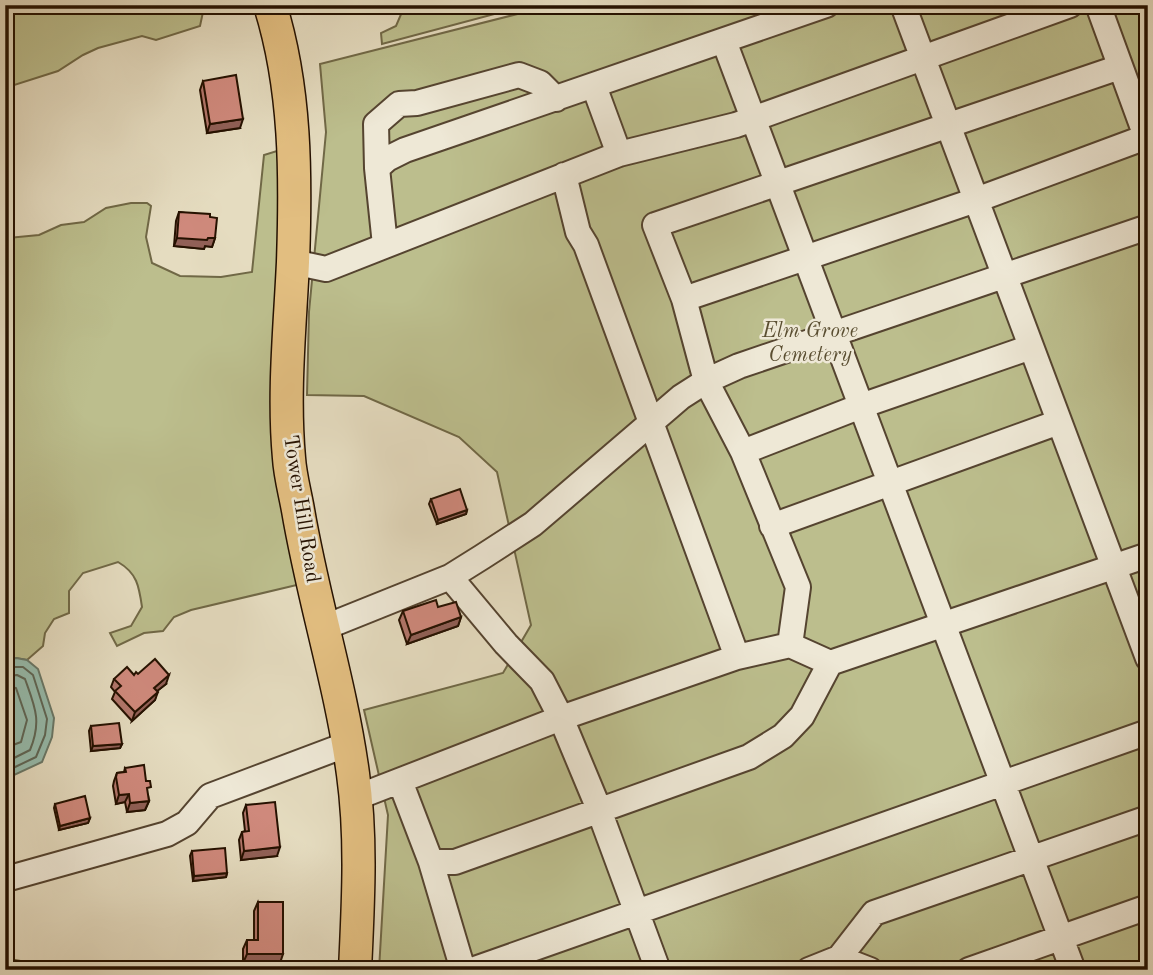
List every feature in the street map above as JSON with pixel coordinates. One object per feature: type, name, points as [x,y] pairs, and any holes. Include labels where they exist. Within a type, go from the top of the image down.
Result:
[{"type":"main road","name":"Tower Hill Road","points":[[270,5],[281,40],[295,143],[293,262],[287,352],[289,458],[306,562],[348,744],[355,798],[359,868],[355,970]]},
{"type":"lane","points":[[377,168],[387,159],[405,150],[826,5]]},
{"type":"lane","points":[[903,5],[1148,658]]},
{"type":"lane","points":[[293,262],[326,269],[619,154],[753,119],[1070,5]]},
{"type":"lane","points":[[684,299],[1147,139],[1098,5]]},
{"type":"lane","points":[[724,41],[1073,970]]},
{"type":"lane","points":[[790,645],[799,587],[743,452],[706,381],[684,299],[655,225],[1120,67]]},
{"type":"lane","points":[[384,245],[376,124],[399,104],[417,103],[519,75],[540,83],[555,99]]},
{"type":"lane","points":[[594,86],[619,154]]},
{"type":"lane","points":[[564,175],[578,232],[586,245],[737,657]]},
{"type":"lane","points":[[323,628],[450,577],[533,524],[681,397],[706,381],[739,366],[1148,227]]},
{"type":"lane","points":[[743,452],[861,406],[1031,347]]},
{"type":"lane","points":[[772,526],[1059,422]]},
{"type":"lane","points":[[431,862],[455,862],[749,757],[783,736],[802,716],[830,663],[1148,555]]},
{"type":"lane","points":[[450,577],[506,644],[542,681],[561,718],[659,970]]},
{"type":"lane","points":[[355,798],[561,718],[737,657],[790,645],[830,663]]},
{"type":"lane","points":[[472,970],[1148,732]]},
{"type":"lane","points":[[6,880],[167,834],[187,823],[210,796],[348,744]]},
{"type":"lane","points":[[400,781],[431,862],[463,970]]},
{"type":"lane","points":[[809,970],[839,958],[874,913],[1148,818]]},
{"type":"lane","points":[[969,970],[1148,906]]},
{"type":"lane","points":[[839,958],[870,970]]},
{"type":"green space","points":[[5,5],[208,5],[203,12],[200,26],[156,40],[142,36],[98,48],[58,71],[5,88]]},
{"type":"green space","points":[[405,5],[502,5],[502,12],[382,44],[381,33],[396,26]]},
{"type":"green space","name":"Elm Grove Cemetery","points":[[553,5],[1148,5],[1148,970],[379,970],[388,815],[364,710],[503,673],[531,625],[497,472],[459,437],[364,396],[307,395],[309,312],[326,132],[320,64]]},
{"type":"green space","points":[[293,146],[301,584],[191,610],[174,617],[163,631],[144,633],[117,646],[110,633],[131,626],[142,607],[136,581],[118,562],[83,573],[69,591],[69,613],[54,619],[45,633],[43,646],[27,660],[16,658],[5,661],[5,235],[8,238],[39,235],[61,225],[84,222],[106,208],[147,203],[151,206],[146,237],[152,263],[180,276],[221,277],[252,272],[264,155]]},
{"type":"green space","points":[[10,959],[41,965],[44,970],[5,970],[5,962]]},
{"type":"water","points":[[16,658],[27,660],[38,669],[54,718],[52,737],[42,762],[12,776],[5,774],[5,661]]},
{"type":"building","points":[[236,75],[243,119],[210,124],[203,81]]},
{"type":"building","points":[[179,212],[210,214],[210,217],[217,218],[215,238],[177,238]]},
{"type":"building","points":[[460,489],[467,510],[438,520],[431,499]]},
{"type":"building","points":[[436,600],[438,607],[456,602],[461,617],[411,635],[403,611]]},
{"type":"building","points":[[155,659],[169,675],[154,688],[158,692],[135,712],[115,691],[121,686],[114,679],[127,667],[134,675],[136,672],[138,674]]},
{"type":"building","points":[[119,723],[122,744],[93,746],[91,726]]},
{"type":"building","points":[[144,765],[146,781],[150,781],[151,787],[147,788],[149,801],[130,803],[129,794],[119,795],[117,773],[126,772],[125,768]]},
{"type":"building","points":[[85,796],[90,818],[60,826],[55,804]]},
{"type":"building","points":[[275,802],[280,847],[244,851],[242,832],[249,831],[246,805]]},
{"type":"building","points":[[225,848],[227,873],[194,876],[192,851]]},
{"type":"building","points":[[258,902],[283,902],[283,954],[247,954],[247,940],[258,940]]}]
